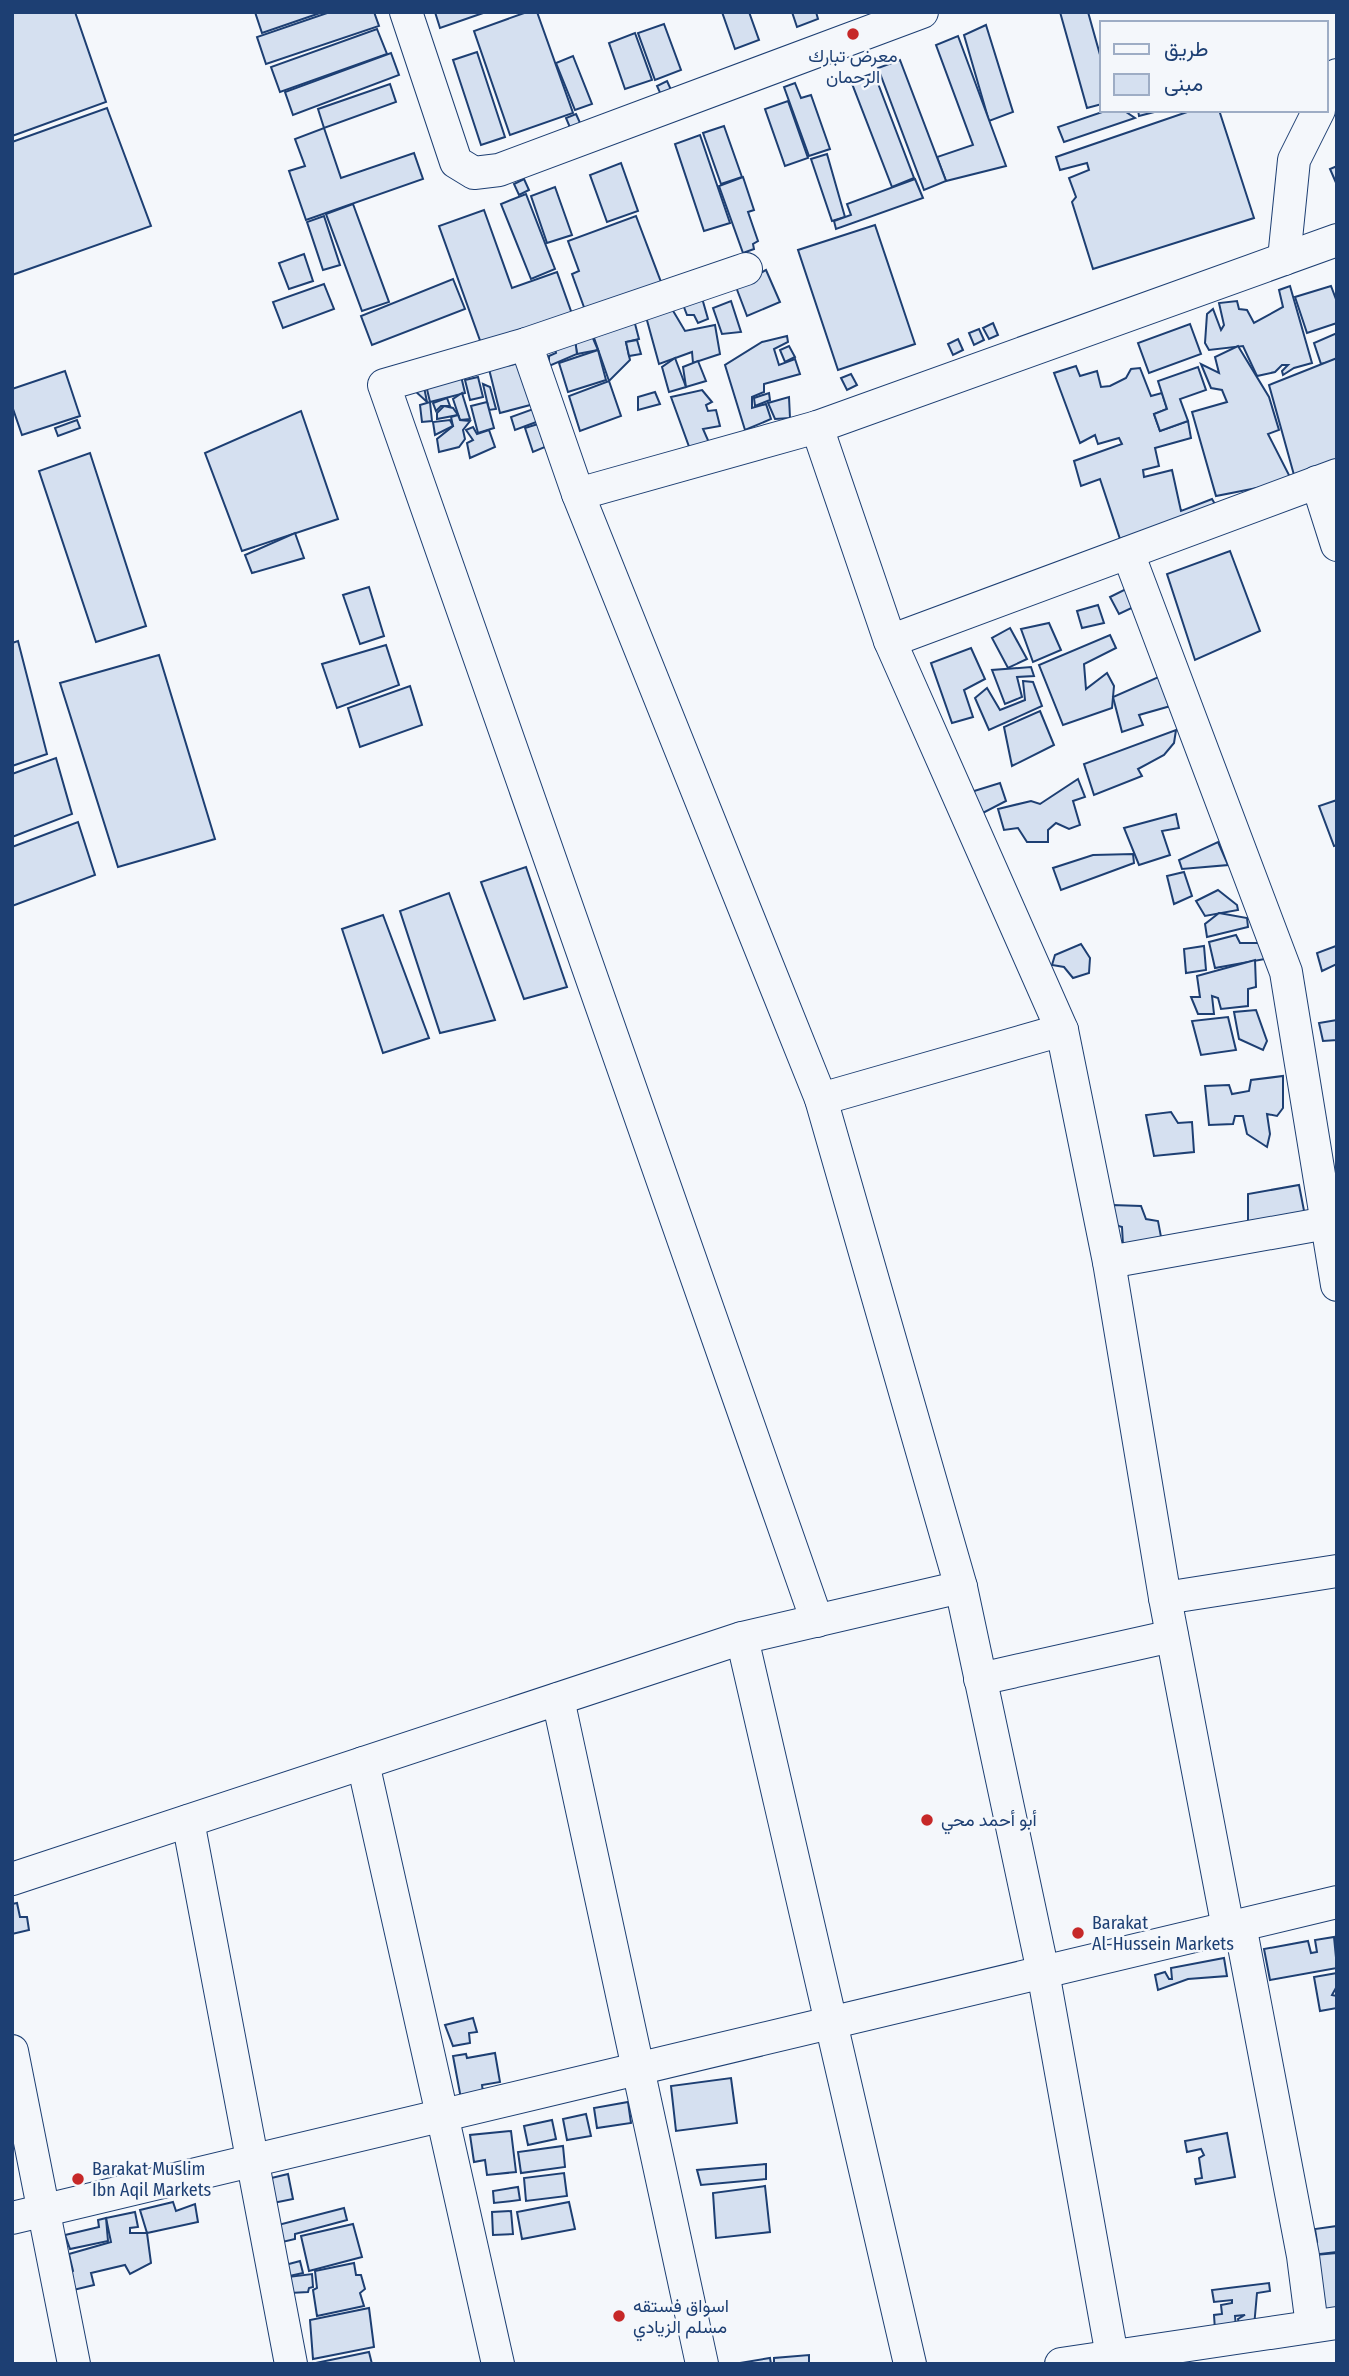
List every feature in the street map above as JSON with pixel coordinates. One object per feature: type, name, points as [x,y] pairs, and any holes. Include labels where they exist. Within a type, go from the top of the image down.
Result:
[{"type":"street","points":[[406,12],[456,162],[474,173],[499,170],[922,12]]},
{"type":"street","points":[[1328,92],[1337,75]]},
{"type":"street","points":[[1284,259],[1294,160],[1318,112]]},
{"type":"street","points":[[578,494],[817,427],[1337,240]]},
{"type":"street","points":[[746,269],[526,344],[384,386],[817,1621]]},
{"type":"street","points":[[526,344],[578,494],[821,1099],[961,1587],[1043,1972],[1112,2356]]},
{"type":"street","points":[[817,427],[890,642],[1062,1030],[1108,1262],[1172,1636],[1303,2256],[1324,2325],[1245,2350],[1112,2356],[1061,2364]]},
{"type":"street","points":[[890,642],[1327,479],[1337,545]]},
{"type":"street","points":[[1128,553],[1286,972],[1337,1285]]},
{"type":"street","points":[[821,1099],[1062,1030]]},
{"type":"street","points":[[1108,1262],[1327,1223]]},
{"type":"street","points":[[1165,1598],[1337,1570]]},
{"type":"street","points":[[12,1879],[742,1638],[961,1587]]},
{"type":"street","points":[[980,1679],[1172,1636]]},
{"type":"street","points":[[742,1638],[910,2364]]},
{"type":"street","points":[[558,1699],[702,2364]]},
{"type":"street","points":[[363,1763],[498,2364]]},
{"type":"street","points":[[187,1821],[291,2364]]},
{"type":"street","points":[[12,2218],[1337,1902]]},
{"type":"street","points":[[12,2051],[74,2364]]},
{"type":"building","points":[[12,12],[75,12],[106,102],[12,136]]},
{"type":"building","points":[[255,12],[323,12],[262,33]]},
{"type":"building","points":[[330,12],[374,12],[379,26],[266,64],[257,37]]},
{"type":"building","points":[[435,12],[486,12],[440,28]]},
{"type":"building","points":[[527,12],[537,12],[573,113],[510,135],[474,31]]},
{"type":"building","points":[[722,12],[749,12],[759,40],[735,49]]},
{"type":"building","points":[[792,12],[816,12],[818,19],[797,27]]},
{"type":"building","points":[[1060,12],[1088,12],[1100,55],[1100,105],[1087,108]]},
{"type":"building","points":[[664,24],[681,70],[655,80],[638,33]]},
{"type":"building","points":[[986,25],[1013,112],[989,121],[964,35]]},
{"type":"building","points":[[377,29],[387,54],[280,92],[271,67]]},
{"type":"building","points":[[635,33],[652,80],[625,89],[609,43]]},
{"type":"building","points":[[958,36],[1006,166],[946,181],[937,157],[973,145],[936,45]]},
{"type":"building","points":[[477,52],[505,137],[481,145],[453,60]]},
{"type":"building","points":[[391,53],[399,75],[293,115],[285,92]]},
{"type":"building","points":[[573,56],[592,104],[575,110],[556,63]]},
{"type":"building","points":[[900,60],[946,181],[924,190],[878,68]]},
{"type":"building","points":[[874,73],[914,178],[892,187],[851,81]]},
{"type":"building","points":[[667,81],[672,92],[662,97],[657,86]]},
{"type":"building","points":[[795,83],[801,98],[811,95],[830,149],[809,156],[784,87]]},
{"type":"building","points":[[390,84],[396,102],[324,128],[318,109]]},
{"type":"building","points":[[788,101],[808,158],[785,166],[765,109]]},
{"type":"building","points":[[107,108],[151,226],[12,275],[12,142]]},
{"type":"building","points":[[1102,112],[1126,112],[1135,118],[1064,142],[1058,127]]},
{"type":"building","points":[[1138,112],[1154,112],[1139,116]]},
{"type":"building","points":[[1187,112],[1220,112],[1254,218],[1093,269],[1072,202],[1076,197],[1069,178],[1089,170],[1087,163],[1060,170],[1056,157]]},
{"type":"building","points":[[576,114],[581,125],[571,130],[566,118]]},
{"type":"building","points":[[724,126],[742,177],[721,184],[703,133]]},
{"type":"building","points":[[324,128],[341,178],[414,153],[423,179],[306,220],[289,171],[305,166],[295,139]]},
{"type":"building","points":[[700,135],[730,223],[704,231],[675,144]]},
{"type":"building","points":[[827,154],[845,217],[832,221],[811,159]]},
{"type":"building","points":[[621,163],[638,211],[607,222],[590,175]]},
{"type":"building","points":[[1337,166],[1337,185],[1330,169]]},
{"type":"building","points":[[743,177],[754,210],[748,212],[758,241],[753,244],[754,249],[743,253],[719,186]]},
{"type":"building","points":[[524,179],[529,190],[519,195],[514,184]]},
{"type":"building","points":[[915,179],[923,198],[836,229],[834,221],[851,215],[847,204]]},
{"type":"building","points":[[555,187],[572,235],[547,243],[531,196]]},
{"type":"building","points":[[526,194],[555,269],[531,279],[501,204]]},
{"type":"building","points":[[353,204],[389,302],[362,311],[326,214]]},
{"type":"building","points":[[484,210],[512,288],[557,272],[572,314],[482,346],[439,226]]},
{"type":"building","points":[[324,216],[340,265],[323,270],[307,222]]},
{"type":"building","points":[[636,216],[661,282],[585,310],[572,274],[579,271],[568,241]]},
{"type":"building","points":[[875,225],[915,344],[838,370],[798,250]]},
{"type":"building","points":[[304,254],[313,281],[289,289],[279,263]]},
{"type":"building","points":[[766,270],[780,302],[747,316],[736,287]]},
{"type":"building","points":[[453,279],[465,309],[372,345],[361,316]]},
{"type":"building","points":[[324,284],[334,309],[283,328],[273,302]]},
{"type":"building","points":[[1290,286],[1312,363],[1294,368],[1283,375],[1282,371],[1288,365],[1282,365],[1275,372],[1257,376],[1243,346],[1209,350],[1205,343],[1207,314],[1213,309],[1221,330],[1224,325],[1219,303],[1237,301],[1239,309],[1247,310],[1254,323],[1283,307],[1279,290]]},
{"type":"building","points":[[1331,286],[1337,302],[1337,323],[1307,333],[1295,297]]},
{"type":"building","points":[[702,298],[708,319],[698,323],[694,315],[687,315],[682,302]]},
{"type":"building","points":[[731,301],[741,332],[722,334],[713,308]]},
{"type":"building","points":[[669,304],[685,331],[715,325],[720,354],[693,363],[692,352],[659,364],[645,313]]},
{"type":"building","points":[[634,320],[639,339],[626,342],[630,360],[609,381],[592,332]]},
{"type":"building","points":[[993,323],[998,335],[989,339],[983,328]]},
{"type":"building","points":[[1190,324],[1201,354],[1149,373],[1138,343]]},
{"type":"building","points":[[589,329],[598,350],[577,354],[574,336]]},
{"type":"building","points":[[979,329],[984,340],[974,345],[969,333]]},
{"type":"building","points":[[1337,333],[1337,360],[1321,364],[1314,343]]},
{"type":"building","points":[[787,336],[788,342],[774,349],[779,365],[795,359],[800,374],[764,384],[764,392],[752,397],[752,408],[766,404],[771,419],[745,430],[725,365],[762,342]]},
{"type":"building","points":[[575,339],[577,354],[549,366],[549,356],[556,353],[555,348]]},
{"type":"building","points":[[958,339],[963,350],[953,355],[948,344]]},
{"type":"building","points":[[637,340],[641,354],[629,356],[626,342]]},
{"type":"building","points":[[789,346],[795,357],[785,362],[780,350]]},
{"type":"building","points":[[1238,346],[1269,397],[1279,430],[1268,434],[1292,481],[1216,496],[1192,412],[1227,402],[1222,390],[1211,388],[1201,364],[1219,373],[1215,357]]},
{"type":"building","points":[[598,350],[606,380],[568,392],[559,363]]},
{"type":"building","points":[[675,358],[686,387],[669,392],[662,367]]},
{"type":"building","points":[[1337,358],[1337,461],[1294,475],[1269,385]]},
{"type":"building","points":[[698,361],[706,381],[686,387],[683,367]]},
{"type":"building","points":[[520,363],[534,404],[500,413],[489,369]]},
{"type":"building","points":[[1076,366],[1080,376],[1097,371],[1101,387],[1110,386],[1126,378],[1131,369],[1140,368],[1151,396],[1162,393],[1167,409],[1154,414],[1160,431],[1188,421],[1191,438],[1155,448],[1159,466],[1143,470],[1144,477],[1172,470],[1181,511],[1212,499],[1219,511],[1122,545],[1100,479],[1081,486],[1074,461],[1122,444],[1119,438],[1098,444],[1095,435],[1080,443],[1054,373]]},
{"type":"building","points":[[1198,367],[1206,390],[1180,399],[1188,421],[1160,431],[1154,414],[1167,409],[1158,381]]},
{"type":"building","points":[[65,371],[80,416],[22,435],[12,406],[12,389]]},
{"type":"building","points":[[851,374],[857,385],[847,390],[841,378]]},
{"type":"building","points":[[461,376],[465,393],[430,402],[426,385]]},
{"type":"building","points":[[478,377],[483,397],[470,400],[465,380]]},
{"type":"building","points":[[609,381],[621,416],[580,431],[569,396]]},
{"type":"building","points":[[483,384],[490,387],[496,409],[489,410]]},
{"type":"building","points":[[424,387],[427,402],[414,390]]},
{"type":"building","points":[[702,390],[712,402],[706,405],[708,411],[716,410],[720,426],[703,429],[711,447],[691,452],[671,397]]},
{"type":"building","points":[[655,392],[660,404],[638,410],[638,397]]},
{"type":"building","points":[[462,393],[470,419],[460,420],[453,399]]},
{"type":"building","points":[[769,393],[770,400],[755,406],[754,398]]},
{"type":"building","points":[[789,397],[790,418],[775,419],[768,403]]},
{"type":"building","points":[[447,398],[450,406],[441,406],[436,411],[433,403]]},
{"type":"building","points":[[430,402],[432,421],[422,422],[420,405]]},
{"type":"building","points":[[487,402],[494,428],[478,433],[471,406]]},
{"type":"building","points":[[444,406],[453,408],[458,415],[437,419],[437,413]]},
{"type":"building","points":[[536,408],[539,421],[515,430],[511,417]]},
{"type":"building","points":[[301,411],[338,519],[242,551],[205,453]]},
{"type":"building","points":[[458,415],[460,420],[470,421],[463,430],[465,439],[459,447],[439,452],[437,439],[453,426],[451,417]]},
{"type":"building","points":[[77,420],[80,428],[58,436],[55,428]]},
{"type":"building","points":[[450,420],[453,426],[435,435],[433,422]]},
{"type":"building","points":[[538,424],[545,447],[533,452],[525,428]]},
{"type":"building","points":[[473,427],[477,434],[489,430],[495,447],[470,458],[467,443],[473,440],[466,430]]},
{"type":"building","points":[[90,453],[146,626],[96,642],[39,471]]},
{"type":"building","points":[[295,533],[304,558],[252,573],[245,555]]},
{"type":"building","points":[[1230,551],[1260,631],[1195,660],[1167,574]]},
{"type":"building","points":[[1132,586],[1140,604],[1119,614],[1110,597]]},
{"type":"building","points":[[369,587],[384,636],[360,644],[343,595]]},
{"type":"building","points":[[1098,605],[1104,623],[1082,628],[1077,611]]},
{"type":"building","points":[[1049,623],[1061,650],[1033,662],[1021,629]]},
{"type":"building","points":[[1010,628],[1027,659],[1008,668],[992,638]]},
{"type":"building","points":[[1110,635],[1116,648],[1084,664],[1086,689],[1107,673],[1114,686],[1112,708],[1063,725],[1039,665]]},
{"type":"building","points":[[18,641],[47,754],[12,766],[12,643]]},
{"type":"building","points":[[386,645],[399,685],[337,708],[322,664]]},
{"type":"building","points":[[971,648],[985,679],[964,690],[973,717],[952,723],[931,663]]},
{"type":"building","points":[[159,655],[215,839],[118,867],[60,683]]},
{"type":"building","points":[[1031,667],[1034,676],[1017,677],[1022,697],[1005,704],[992,670]]},
{"type":"building","points":[[1163,675],[1174,705],[1139,715],[1143,725],[1122,732],[1113,697]]},
{"type":"building","points":[[1023,681],[1033,682],[1042,706],[989,730],[975,698],[987,688],[1000,710],[1025,700]]},
{"type":"building","points":[[410,686],[422,725],[360,747],[348,708]]},
{"type":"building","points":[[1040,711],[1054,745],[1012,766],[1004,727]]},
{"type":"building","points":[[1176,730],[1174,743],[1164,755],[1138,769],[1142,776],[1094,795],[1084,764]]},
{"type":"building","points":[[56,758],[72,814],[12,837],[12,774]]},
{"type":"building","points":[[1078,779],[1085,797],[1073,801],[1080,825],[1069,829],[1056,823],[1048,830],[1048,842],[1027,842],[1018,828],[1004,830],[998,809],[1031,801],[1040,804]]},
{"type":"building","points":[[1000,783],[1006,801],[977,816],[971,792]]},
{"type":"building","points":[[1337,800],[1337,845],[1334,846],[1319,806]]},
{"type":"building","points":[[1176,814],[1179,828],[1162,831],[1170,855],[1139,865],[1124,828]]},
{"type":"building","points":[[78,822],[95,875],[12,906],[12,847]]},
{"type":"building","points":[[1218,842],[1228,865],[1182,869],[1179,860]]},
{"type":"building","points":[[1133,854],[1134,863],[1061,890],[1053,868],[1093,855]]},
{"type":"building","points":[[526,867],[567,987],[524,999],[481,882]]},
{"type":"building","points":[[1184,872],[1192,896],[1174,904],[1167,876]]},
{"type":"building","points":[[1218,890],[1237,905],[1238,910],[1205,916],[1196,901]]},
{"type":"building","points":[[449,893],[495,1020],[440,1033],[400,911]]},
{"type":"building","points":[[1219,913],[1247,918],[1248,927],[1207,937],[1205,924]]},
{"type":"building","points":[[383,915],[429,1038],[383,1053],[342,929]]},
{"type":"building","points":[[1236,935],[1240,943],[1262,943],[1265,959],[1215,968],[1209,942]]},
{"type":"building","points":[[1081,944],[1090,958],[1089,973],[1073,978],[1064,967],[1052,965],[1055,955]]},
{"type":"building","points":[[1204,946],[1206,970],[1186,973],[1184,949]]},
{"type":"building","points":[[1336,946],[1337,964],[1322,971],[1317,953]]},
{"type":"building","points":[[1255,960],[1256,987],[1248,989],[1248,1006],[1221,1009],[1218,998],[1212,996],[1214,1014],[1198,1014],[1191,997],[1200,997],[1197,976]]},
{"type":"building","points":[[1256,1010],[1267,1041],[1263,1050],[1239,1039],[1234,1012]]},
{"type":"building","points":[[1228,1017],[1236,1050],[1201,1055],[1192,1021]]},
{"type":"building","points":[[1337,1020],[1337,1040],[1323,1041],[1319,1023]]},
{"type":"building","points":[[1283,1076],[1283,1108],[1277,1116],[1267,1114],[1270,1134],[1267,1147],[1247,1134],[1243,1116],[1235,1116],[1233,1124],[1209,1125],[1205,1086],[1229,1085],[1232,1094],[1249,1091],[1251,1080]]},
{"type":"building","points":[[1171,1112],[1178,1123],[1192,1122],[1194,1152],[1154,1156],[1146,1115]]},
{"type":"building","points":[[1299,1185],[1307,1226],[1248,1231],[1248,1194]]},
{"type":"building","points":[[1112,1205],[1141,1206],[1146,1219],[1158,1221],[1162,1242],[1123,1245],[1122,1227],[1112,1224]]},
{"type":"building","points":[[17,1903],[20,1917],[27,1917],[29,1930],[12,1934],[12,1904]]},
{"type":"building","points":[[1334,1937],[1337,1968],[1270,1980],[1264,1949],[1308,1941],[1311,1953],[1317,1952],[1315,1940]]},
{"type":"building","points":[[1224,1958],[1227,1976],[1188,1979],[1158,1990],[1155,1975],[1165,1972],[1169,1979],[1172,1979],[1171,1968]]},
{"type":"building","points":[[1337,1973],[1337,1986],[1332,1995],[1337,1996],[1337,2008],[1320,2011],[1314,1977]]},
{"type":"building","points":[[473,2018],[477,2032],[469,2033],[470,2043],[453,2046],[445,2025]]},
{"type":"building","points":[[495,2053],[500,2082],[482,2085],[484,2099],[462,2104],[453,2056],[466,2054],[467,2058]]},
{"type":"building","points":[[731,2078],[737,2123],[676,2131],[671,2086]]},
{"type":"building","points":[[628,2102],[631,2123],[597,2128],[594,2108]]},
{"type":"building","points":[[586,2114],[591,2136],[567,2140],[563,2119]]},
{"type":"building","points":[[552,2120],[556,2139],[528,2145],[524,2126]]},
{"type":"building","points":[[511,2131],[516,2172],[487,2175],[485,2160],[474,2162],[470,2135]]},
{"type":"building","points":[[1227,2133],[1235,2177],[1196,2184],[1195,2179],[1202,2178],[1199,2158],[1204,2155],[1201,2149],[1187,2152],[1185,2141]]},
{"type":"building","points":[[563,2146],[565,2167],[521,2173],[518,2152]]},
{"type":"building","points":[[766,2164],[766,2179],[701,2185],[697,2170]]},
{"type":"building","points":[[564,2173],[567,2196],[526,2201],[524,2178]]},
{"type":"building","points":[[288,2174],[293,2199],[263,2205],[259,2181]]},
{"type":"building","points":[[765,2186],[770,2232],[716,2238],[713,2193]]},
{"type":"building","points":[[518,2187],[520,2200],[494,2203],[493,2191]]},
{"type":"building","points":[[173,2202],[176,2211],[195,2204],[198,2222],[147,2233],[140,2210]]},
{"type":"building","points":[[569,2202],[575,2229],[522,2239],[517,2212]]},
{"type":"building","points":[[344,2208],[347,2220],[295,2234],[295,2239],[274,2244],[278,2225]]},
{"type":"building","points":[[511,2211],[513,2234],[493,2235],[492,2212]]},
{"type":"building","points":[[135,2212],[138,2227],[130,2228],[130,2233],[147,2233],[151,2263],[130,2274],[125,2265],[91,2273],[94,2285],[69,2291],[64,2275],[73,2271],[69,2254],[111,2242],[106,2218]]},
{"type":"building","points":[[106,2218],[108,2241],[70,2249],[65,2235],[99,2227],[98,2220]]},
{"type":"building","points":[[353,2224],[362,2257],[309,2271],[301,2236]]},
{"type":"building","points":[[1337,2226],[1337,2252],[1303,2256],[1301,2244],[1317,2242],[1315,2229]]},
{"type":"building","points":[[1337,2253],[1337,2310],[1309,2314],[1303,2256]]},
{"type":"building","points":[[300,2261],[303,2273],[285,2277],[274,2268]]},
{"type":"building","points":[[354,2263],[356,2275],[361,2275],[365,2289],[360,2293],[364,2306],[317,2316],[313,2290],[317,2288],[315,2271]]},
{"type":"building","points":[[312,2274],[313,2287],[309,2288],[308,2292],[290,2293],[288,2277]]},
{"type":"building","points":[[1269,2283],[1270,2291],[1257,2293],[1254,2327],[1240,2330],[1238,2319],[1245,2315],[1235,2316],[1236,2327],[1215,2330],[1214,2315],[1222,2314],[1221,2305],[1232,2303],[1232,2300],[1214,2302],[1212,2290]]},
{"type":"building","points":[[369,2308],[374,2347],[313,2359],[310,2320]]},
{"type":"building","points":[[369,2352],[372,2364],[311,2364],[335,2359]]},
{"type":"building","points":[[809,2355],[809,2364],[774,2364],[774,2358]]},
{"type":"building","points":[[770,2358],[771,2364],[734,2364]]},
{"type":"place","name":"معرض تبارك الرحمان","points":[[853,34]]},
{"type":"place","name":"أبو أحمد محي","points":[[927,1820]]},
{"type":"place","name":"Barakat Al-Hussein Markets","points":[[1078,1933]]},
{"type":"place","name":"Barakat Muslim Ibn Aqil Markets","points":[[78,2179]]},
{"type":"place","name":"اسواق فستقه مسلم الزيادي","points":[[619,2316]]}]
